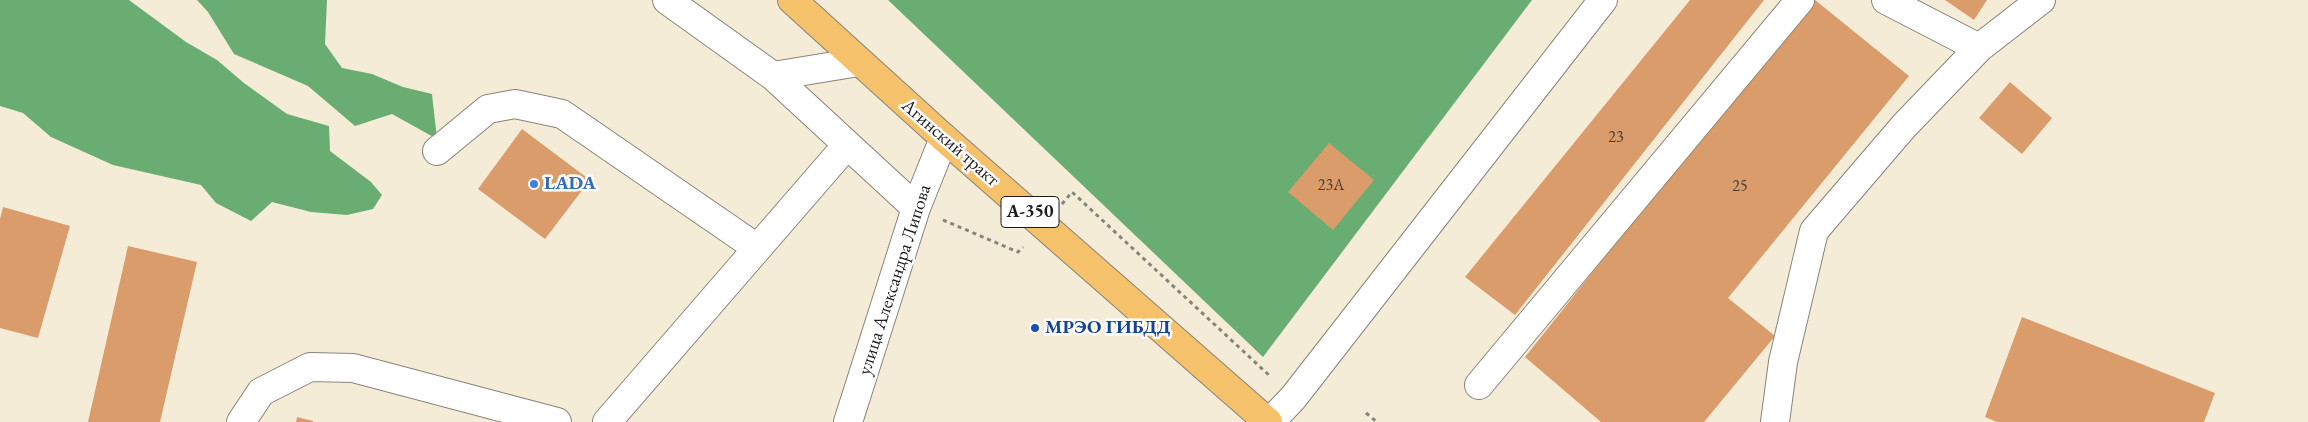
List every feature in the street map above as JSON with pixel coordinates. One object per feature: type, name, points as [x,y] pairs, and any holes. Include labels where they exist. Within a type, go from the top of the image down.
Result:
[{"type":"highway","name":"Агинский тракт","points":[[792,0],[944,138],[1269,422]]},
{"type":"street","points":[[667,0],[773,76],[916,208]]},
{"type":"street","points":[[1269,422],[1293,398],[1603,0]]},
{"type":"street","points":[[1479,385],[1800,0]]},
{"type":"street","points":[[1886,0],[1978,48]]},
{"type":"street","points":[[1775,422],[1783,362],[1814,231],[1904,126],[1978,48],[2041,0]]},
{"type":"street","points":[[773,76],[859,62]]},
{"type":"street","points":[[437,151],[488,109],[516,104],[562,114],[757,248]]},
{"type":"street","name":"улица Александра Липова","points":[[848,422],[916,208],[944,138]]},
{"type":"street","points":[[607,422],[846,144]]},
{"type":"street","points":[[241,422],[261,392],[310,367],[353,368],[557,422]]},
{"type":"path","points":[[1072,192],[1293,398]]},
{"type":"path","points":[[916,208],[1018,252]]},
{"type":"path","points":[[1366,412],[1378,422]]},
{"type":"green space","points":[[0,0],[129,0],[186,42],[217,60],[244,83],[287,114],[329,126],[330,151],[371,182],[382,195],[373,209],[347,215],[311,212],[272,202],[251,221],[216,203],[201,185],[113,165],[51,137],[23,113],[0,106]]},
{"type":"green space","points":[[197,0],[327,0],[325,44],[342,68],[372,74],[403,87],[432,94],[437,139],[392,114],[355,126],[308,86],[234,54],[208,12]]},
{"type":"green space","points":[[888,0],[1532,0],[1263,357]]},
{"type":"building","points":[[1690,0],[1764,0],[1515,315],[1465,277]]},
{"type":"building","points":[[1809,0],[1815,0],[1909,76],[1728,298],[1775,336],[1704,422],[1601,422],[1525,357]]},
{"type":"building","points":[[1945,0],[1987,0],[1974,20]]},
{"type":"building","points":[[2010,82],[2052,118],[2022,154],[1979,118]]},
{"type":"building","name":"LADA","points":[[522,129],[590,180],[545,239],[478,189]]},
{"type":"building","points":[[1329,143],[1374,180],[1333,230],[1288,192]]},
{"type":"building","points":[[3,207],[70,226],[38,338],[0,328],[0,219]]},
{"type":"building","points":[[128,246],[197,262],[160,422],[88,422]]},
{"type":"building","points":[[2022,317],[2215,393],[2204,422],[1997,422],[1985,417]]},
{"type":"building","points":[[297,417],[313,421],[313,422],[296,422]]},
{"type":"place","name":"LADA","points":[[534,184]]},
{"type":"place","name":"МРЭО ГИБДД","points":[[1035,328]]}]
